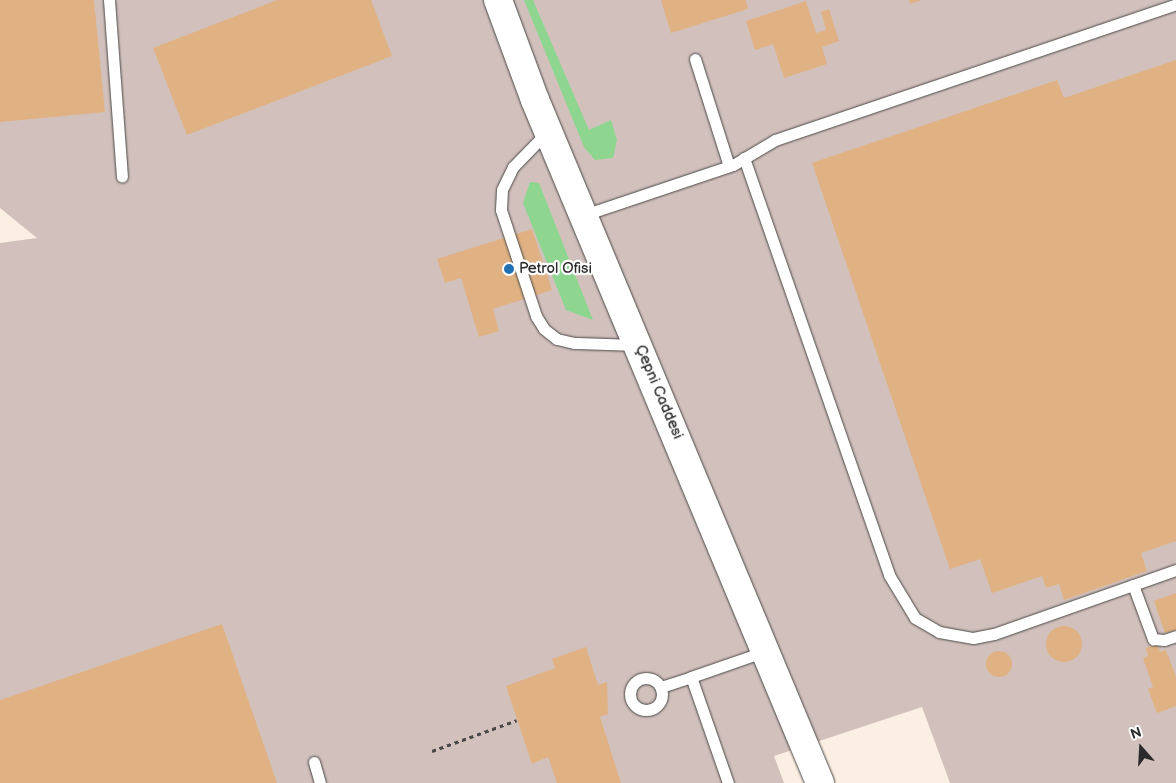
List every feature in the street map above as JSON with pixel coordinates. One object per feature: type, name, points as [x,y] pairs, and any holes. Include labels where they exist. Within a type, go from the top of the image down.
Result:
[{"type":"main road","name":"Çepni Caddesi","points":[[498,0],[548,131],[639,345],[820,783]]},
{"type":"lane","points":[[109,0],[122,177]]},
{"type":"lane","points":[[584,215],[729,166],[775,140],[1176,4]]},
{"type":"lane","points":[[695,59],[729,166]]},
{"type":"lane","points":[[548,131],[513,167],[502,190],[501,210],[536,316],[544,329],[557,338],[575,343],[639,345]]},
{"type":"lane","points":[[744,158],[889,575],[911,613],[939,632],[973,638],[994,634],[1176,570]]},
{"type":"lane","points":[[1133,585],[1153,639],[1164,640],[1176,636]]},
{"type":"lane","points":[[661,687],[766,651]]},
{"type":"lane","points":[[691,677],[728,783]]},
{"type":"lane","points":[[314,762],[320,783]]},
{"type":"path","points":[[432,751],[517,720]]},
{"type":"shaded area","points":[[0,0],[1176,0],[1176,783],[950,783],[922,707],[774,756],[784,783],[0,783],[0,243],[37,238],[0,208]]},
{"type":"green space","points":[[524,0],[533,0],[589,130],[611,120],[617,140],[613,158],[595,160],[584,147]]},
{"type":"green space","points":[[530,182],[539,183],[593,320],[566,310],[523,203]]},
{"type":"building","points":[[0,0],[94,0],[105,112],[0,122]]},
{"type":"building","points":[[277,0],[371,0],[392,56],[187,135],[153,48]]},
{"type":"building","points":[[661,0],[746,0],[748,9],[671,33]]},
{"type":"building","points":[[909,0],[921,0],[910,4]]},
{"type":"building","points":[[806,1],[816,33],[826,30],[821,12],[829,9],[839,41],[822,47],[827,64],[784,78],[773,44],[755,50],[746,21]]},
{"type":"building","points":[[1176,60],[1176,541],[1141,553],[1147,571],[1064,600],[1059,584],[1046,588],[1042,576],[992,593],[980,559],[950,569],[812,163],[1057,80],[1064,98]]},
{"type":"building","points":[[532,229],[552,290],[493,309],[499,331],[479,337],[461,278],[445,283],[437,259]]},
{"type":"building","points":[[1176,593],[1176,630],[1165,633],[1154,601]]},
{"type":"building","points":[[222,624],[277,783],[0,783],[0,700]]},
{"type":"building","points":[[1064,626],[1071,627],[1077,631],[1081,637],[1081,651],[1077,657],[1071,661],[1064,662],[1057,661],[1051,657],[1047,651],[1046,644],[1047,637],[1051,631],[1057,627]]},
{"type":"building","points":[[1158,644],[1160,652],[1166,650],[1176,677],[1176,706],[1157,713],[1148,689],[1153,687],[1143,658],[1148,656],[1146,648]]},
{"type":"building","points":[[586,647],[598,685],[607,682],[608,714],[600,717],[621,783],[557,783],[548,757],[532,764],[506,686],[555,668],[552,659]]},
{"type":"building","points":[[999,651],[1008,655],[1012,664],[1008,673],[999,677],[990,673],[986,664],[990,655]]},
{"type":"place","name":"Petrol Ofisi","points":[[509,269]]}]
